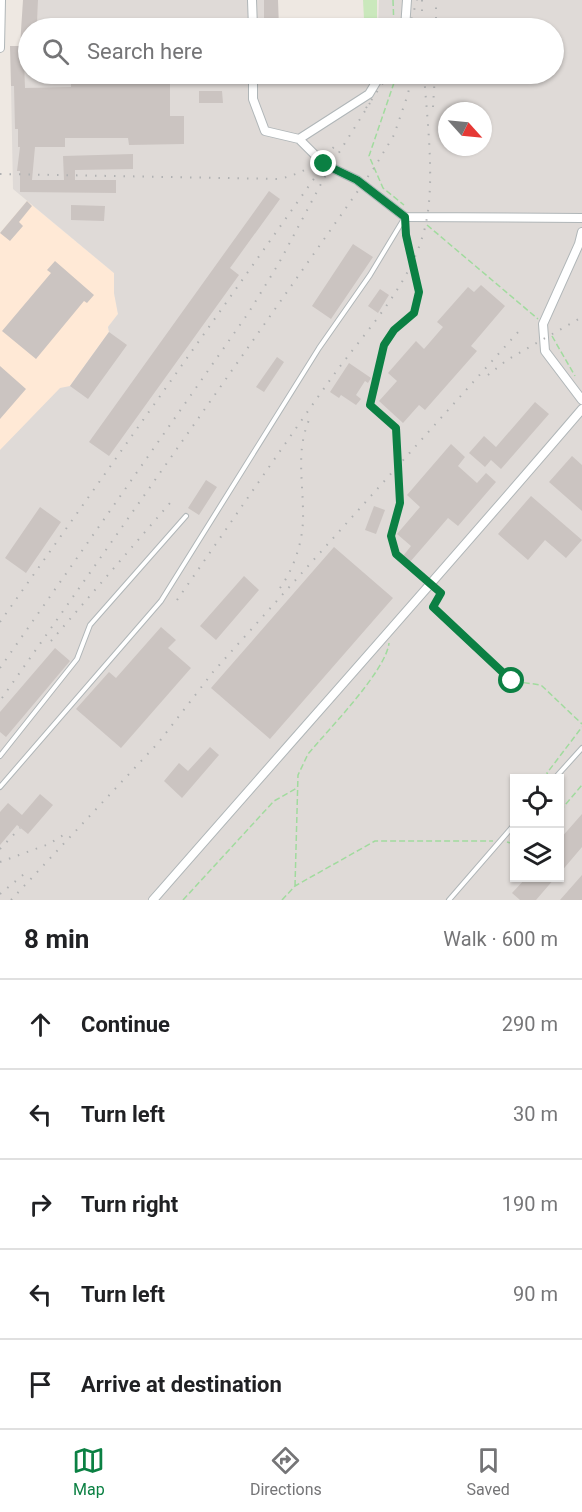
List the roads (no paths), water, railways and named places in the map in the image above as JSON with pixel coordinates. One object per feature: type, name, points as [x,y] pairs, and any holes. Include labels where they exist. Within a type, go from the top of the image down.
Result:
[{"type":"street","points":[[0,48],[1,0]]},
{"type":"street","points":[[252,0],[253,18]]},
{"type":"street","points":[[406,18],[407,0]]},
{"type":"street","points":[[253,84],[253,99],[265,131],[299,139],[324,164],[357,180],[405,217],[582,218]]},
{"type":"street","points":[[299,139],[369,94],[375,84]]},
{"type":"street","points":[[582,232],[579,244],[543,324],[545,351],[582,400]]},
{"type":"street","points":[[153,900],[389,630],[432,585],[582,409]]},
{"type":"lane","points":[[0,787],[161,601],[319,348],[370,275],[405,217]]},
{"type":"lane","points":[[0,756],[77,660],[90,626],[186,516]]},
{"type":"lane","points":[[559,774],[582,748]]},
{"type":"lane","points":[[449,900],[511,828]]},
{"type":"railway","points":[[412,18],[417,0]]},
{"type":"railway","points":[[422,0],[422,18]]},
{"type":"railway","points":[[436,0],[436,18]]},
{"type":"railway","points":[[366,108],[382,84]]},
{"type":"railway","points":[[2,698],[374,168],[394,135],[410,84]]},
{"type":"railway","points":[[177,600],[330,380],[386,306],[410,266],[420,245],[429,206],[430,149],[425,84]]},
{"type":"railway","points":[[433,107],[434,84]]},
{"type":"railway","points":[[0,668],[249,312],[279,263],[330,167],[370,103]]},
{"type":"railway","points":[[0,174],[280,179],[312,165],[339,142]]},
{"type":"railway","points":[[0,622],[323,166]]},
{"type":"railway","points":[[488,375],[507,360],[582,317]]},
{"type":"railway","points":[[11,900],[159,742],[213,672],[519,331]]},
{"type":"railway","points":[[280,588],[294,562],[302,532],[301,454],[309,420]]},
{"type":"railway","points":[[51,641],[170,503]]},
{"type":"railway","points":[[0,849],[20,828]]},
{"type":"railway","points":[[0,862],[49,844],[65,834]]},
{"type":"railway","points":[[0,894],[29,870]]}]
